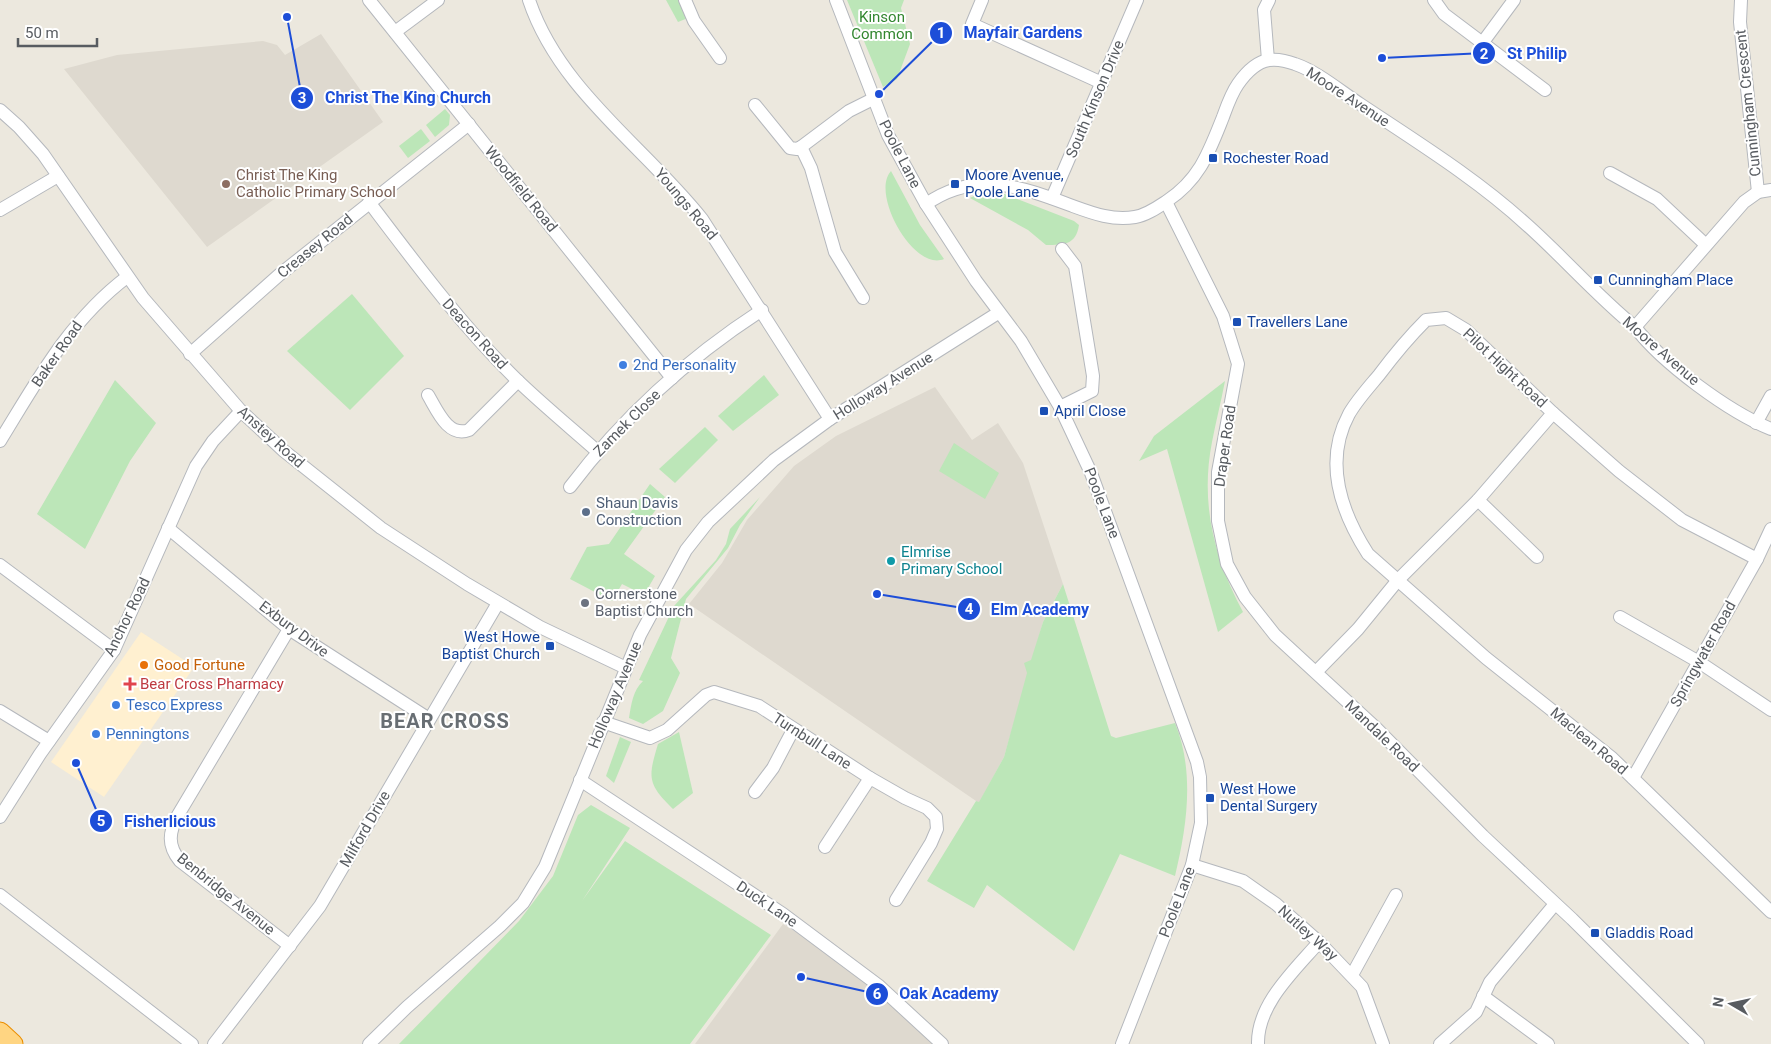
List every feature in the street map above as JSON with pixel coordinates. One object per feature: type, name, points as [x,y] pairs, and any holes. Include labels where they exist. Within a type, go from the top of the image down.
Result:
[{"type":"highway","points":[[0,1032],[13,1044]]},
{"type":"street","name":"Woodfield Road","points":[[369,0],[672,378]]},
{"type":"street","points":[[395,32],[438,0]]},
{"type":"street","name":"Youngs Road","points":[[529,0],[554,56],[606,116],[682,194],[718,242],[830,420]]},
{"type":"street","points":[[685,0],[694,21],[720,58]]},
{"type":"street","name":"Poole Lane","points":[[836,0],[888,135],[926,204],[998,313],[1021,340],[1060,407],[1091,473],[1197,762],[1200,777],[1201,823],[1192,865],[1122,1044]]},
{"type":"street","points":[[982,0],[972,24],[1102,83]]},
{"type":"street","name":"South Kinson Drive","points":[[1052,198],[1137,0]]},
{"type":"street","points":[[926,204],[949,190],[973,183],[1000,184],[1052,198],[1093,214],[1115,218],[1137,217],[1166,202],[1186,188],[1199,172],[1237,86],[1249,71],[1258,64],[1268,60],[1264,10],[1269,0]]},
{"type":"street","points":[[1434,0],[1444,14],[1545,90]]},
{"type":"street","points":[[1483,42],[1514,0]]},
{"type":"street","name":"Cunningham Crescent","points":[[1741,0],[1740,22],[1765,191]]},
{"type":"street","name":"Moore Avenue","points":[[1268,60],[1281,60],[1297,65],[1430,150],[1526,224],[1635,327],[1644,340],[1694,382],[1756,423],[1771,429]]},
{"type":"street","points":[[755,105],[790,148],[797,149],[850,111],[873,99]]},
{"type":"street","name":"Anstey Road","points":[[0,110],[25,134],[58,176],[127,278],[190,354],[241,411],[284,451],[377,524],[498,603],[540,627],[626,668]]},
{"type":"street","name":"Creasey Road","points":[[190,354],[279,275],[469,124]]},
{"type":"street","points":[[801,147],[811,168],[835,252],[863,298]]},
{"type":"street","points":[[1610,173],[1657,199],[1706,245]]},
{"type":"street","points":[[0,210],[58,176]]},
{"type":"street","points":[[1635,327],[1744,202],[1765,191]]},
{"type":"street","name":"Deacon Road","points":[[369,202],[438,294],[518,381],[597,451]]},
{"type":"street","name":"Draper Road","points":[[1166,202],[1222,316],[1238,364],[1218,472],[1218,521],[1227,564],[1246,598],[1275,635],[1318,671]]},
{"type":"street","points":[[1060,407],[1092,391],[1093,376],[1075,266],[1062,249]]},
{"type":"street","name":"Baker Road","points":[[0,441],[64,340],[101,297],[127,278]]},
{"type":"street","name":"Zamek Close","points":[[570,487],[597,451],[672,378],[724,335],[762,310]]},
{"type":"street","name":"Holloway Avenue","points":[[370,1044],[407,1007],[500,926],[523,903],[545,868],[626,668],[670,578],[686,550],[708,522],[774,460],[830,420],[998,313]]},
{"type":"street","name":"Pilot Hight Road","points":[[1398,580],[1368,554],[1355,533],[1341,503],[1337,449],[1348,416],[1406,340],[1426,320],[1446,318],[1466,330],[1553,413],[1620,471],[1682,520],[1757,559]]},
{"type":"street","points":[[428,396],[451,429],[456,432],[462,432],[469,430],[518,381]]},
{"type":"street","points":[[1756,423],[1771,396]]},
{"type":"street","name":"Anchor Road","points":[[0,817],[49,741],[114,650],[196,466],[213,441],[241,411]]},
{"type":"street","points":[[1318,671],[1358,629],[1398,580],[1478,500],[1553,413]]},
{"type":"street","points":[[1478,500],[1537,558]]},
{"type":"street","name":"Exbury Drive","points":[[168,528],[289,628],[429,719]]},
{"type":"street","name":"Springwater Road","points":[[1633,778],[1757,559],[1771,529]]},
{"type":"street","points":[[0,565],[114,650]]},
{"type":"street","name":"Maclean Road","points":[[1398,580],[1486,658],[1612,758],[1771,912]]},
{"type":"street","name":"Milford Drive","points":[[214,1044],[325,898],[498,603]]},
{"type":"street","points":[[1620,617],[1699,662],[1771,710]]},
{"type":"street","name":"Benbridge Avenue","points":[[289,628],[178,815],[170,836],[174,853],[180,861],[290,946]]},
{"type":"street","name":"Mandale Road","points":[[1318,671],[1483,836],[1698,1044]]},
{"type":"street","name":"Turnbull Lane","points":[[603,722],[650,738],[667,730],[694,703],[714,692],[759,706],[793,730],[870,778],[927,808],[936,817],[937,829],[931,843],[896,900]]},
{"type":"street","points":[[0,711],[49,741]]},
{"type":"street","points":[[755,792],[773,768],[793,730]]},
{"type":"street","points":[[825,847],[870,778]]},
{"type":"street","name":"Duck Lane","points":[[580,780],[783,914],[878,985],[942,1044]]},
{"type":"street","name":"Nutley Way","points":[[1192,865],[1243,881],[1276,904],[1319,942],[1352,975],[1368,999],[1383,1044]]},
{"type":"street","points":[[0,895],[192,1044]]},
{"type":"street","points":[[1352,975],[1396,895]]},
{"type":"street","points":[[1440,1044],[1476,1012],[1490,982],[1555,904]]},
{"type":"street","points":[[1258,1044],[1261,1024],[1268,1006],[1286,980],[1319,942]]},
{"type":"street","points":[[1483,996],[1548,1044]]},
{"type":"shaded area","name":"Christ The King Catholic Primary School","points":[[321,34],[383,122],[207,247],[64,69],[117,55],[263,41],[277,45],[285,55]]},
{"type":"shaded area","points":[[935,387],[972,440],[998,423],[1023,463],[1063,584],[1043,622],[1004,757],[979,803],[689,604],[722,563],[747,520],[794,466],[836,436]]},
{"type":"shaded area","points":[[141,632],[184,660],[192,670],[104,797],[51,762]]},
{"type":"shaded area","points":[[783,924],[809,940],[876,992],[934,1044],[695,1044]]},
{"type":"green space","points":[[666,0],[679,0],[688,18],[678,22]]},
{"type":"green space","name":"Kinson Common","points":[[847,0],[904,0],[901,8],[910,44],[897,79],[883,87]]},
{"type":"green space","points":[[445,109],[450,115],[449,125],[435,137],[426,125]]},
{"type":"green space","points":[[421,129],[430,141],[408,158],[399,146]]},
{"type":"green space","points":[[891,171],[920,225],[944,259],[932,260],[920,254],[898,228],[886,196],[886,182]]},
{"type":"green space","points":[[989,188],[1074,221],[1079,225],[1075,237],[1064,244],[1046,245],[1028,230],[970,198]]},
{"type":"green space","points":[[352,294],[404,356],[350,410],[287,351]]},
{"type":"green space","points":[[764,375],[779,395],[733,431],[718,416]]},
{"type":"green space","points":[[115,380],[156,423],[130,461],[85,549],[37,514]]},
{"type":"green space","points":[[1225,381],[1209,465],[1209,508],[1217,551],[1243,612],[1218,632],[1167,449],[1139,461],[1154,436]]},
{"type":"green space","points":[[705,427],[718,440],[675,483],[659,469]]},
{"type":"green space","points":[[954,443],[999,473],[985,499],[939,471]]},
{"type":"green space","points":[[650,484],[665,497],[624,554],[655,576],[644,595],[622,584],[612,601],[570,579],[587,547],[609,544]]},
{"type":"green space","points":[[760,497],[740,525],[728,548],[686,599],[671,658],[680,673],[663,711],[643,724],[629,718],[635,693],[643,681],[639,680],[674,606],[716,560],[726,544],[730,529]]},
{"type":"green space","points":[[1063,584],[1111,736],[1116,738],[1175,723],[1185,761],[1187,780],[1186,819],[1175,876],[1120,854],[1074,951],[987,885],[974,908],[927,881],[976,801],[979,802],[1004,757],[1027,673],[1024,663],[1031,660],[1043,622]]},
{"type":"green space","points":[[679,732],[693,793],[673,809],[658,793],[652,780],[651,772],[658,744]]},
{"type":"green space","points":[[620,737],[631,742],[614,783],[606,776]]},
{"type":"green space","points":[[591,805],[630,828],[582,901],[625,841],[771,935],[690,1044],[399,1044],[519,921],[553,876],[578,815]]},
{"type":"place","name":"Christ The King Church","points":[[287,17]]},
{"type":"place","name":"St Philip","points":[[1382,58]]},
{"type":"place","name":"Mayfair Gardens","points":[[879,94]]},
{"type":"place","name":"Rochester Road","points":[[1213,158]]},
{"type":"place","name":"Christ The King Catholic Primary School","points":[[226,184]]},
{"type":"place","name":"Moore Avenue, Poole Lane","points":[[955,184]]},
{"type":"place","name":"Cunningham Place","points":[[1598,280]]},
{"type":"place","name":"Travellers Lane","points":[[1237,322]]},
{"type":"place","name":"2nd Personality","points":[[623,365]]},
{"type":"place","name":"April Close","points":[[1044,411]]},
{"type":"place","name":"Shaun Davis Construction","points":[[586,512]]},
{"type":"place","name":"Elmrise Primary School","points":[[891,561]]},
{"type":"place","name":"Elm Academy","points":[[877,594]]},
{"type":"place","name":"Cornerstone Baptist Church","points":[[585,603]]},
{"type":"place","name":"West Howe Baptist Church","points":[[550,646]]},
{"type":"place","name":"Good Fortune","points":[[144,665]]},
{"type":"place","name":"Bear Cross Pharmacy","points":[[130,684]]},
{"type":"place","name":"Tesco Express","points":[[116,705]]},
{"type":"place","name":"Penningtons","points":[[96,734]]},
{"type":"place","name":"Fisherlicious","points":[[76,763]]},
{"type":"place","name":"West Howe Dental Surgery","points":[[1210,798]]},
{"type":"place","name":"Gladdis Road","points":[[1595,933]]},
{"type":"place","name":"Oak Academy","points":[[801,977]]},
{"type":"district","name":"BEAR CROSS","points":[[445,721]]}]
